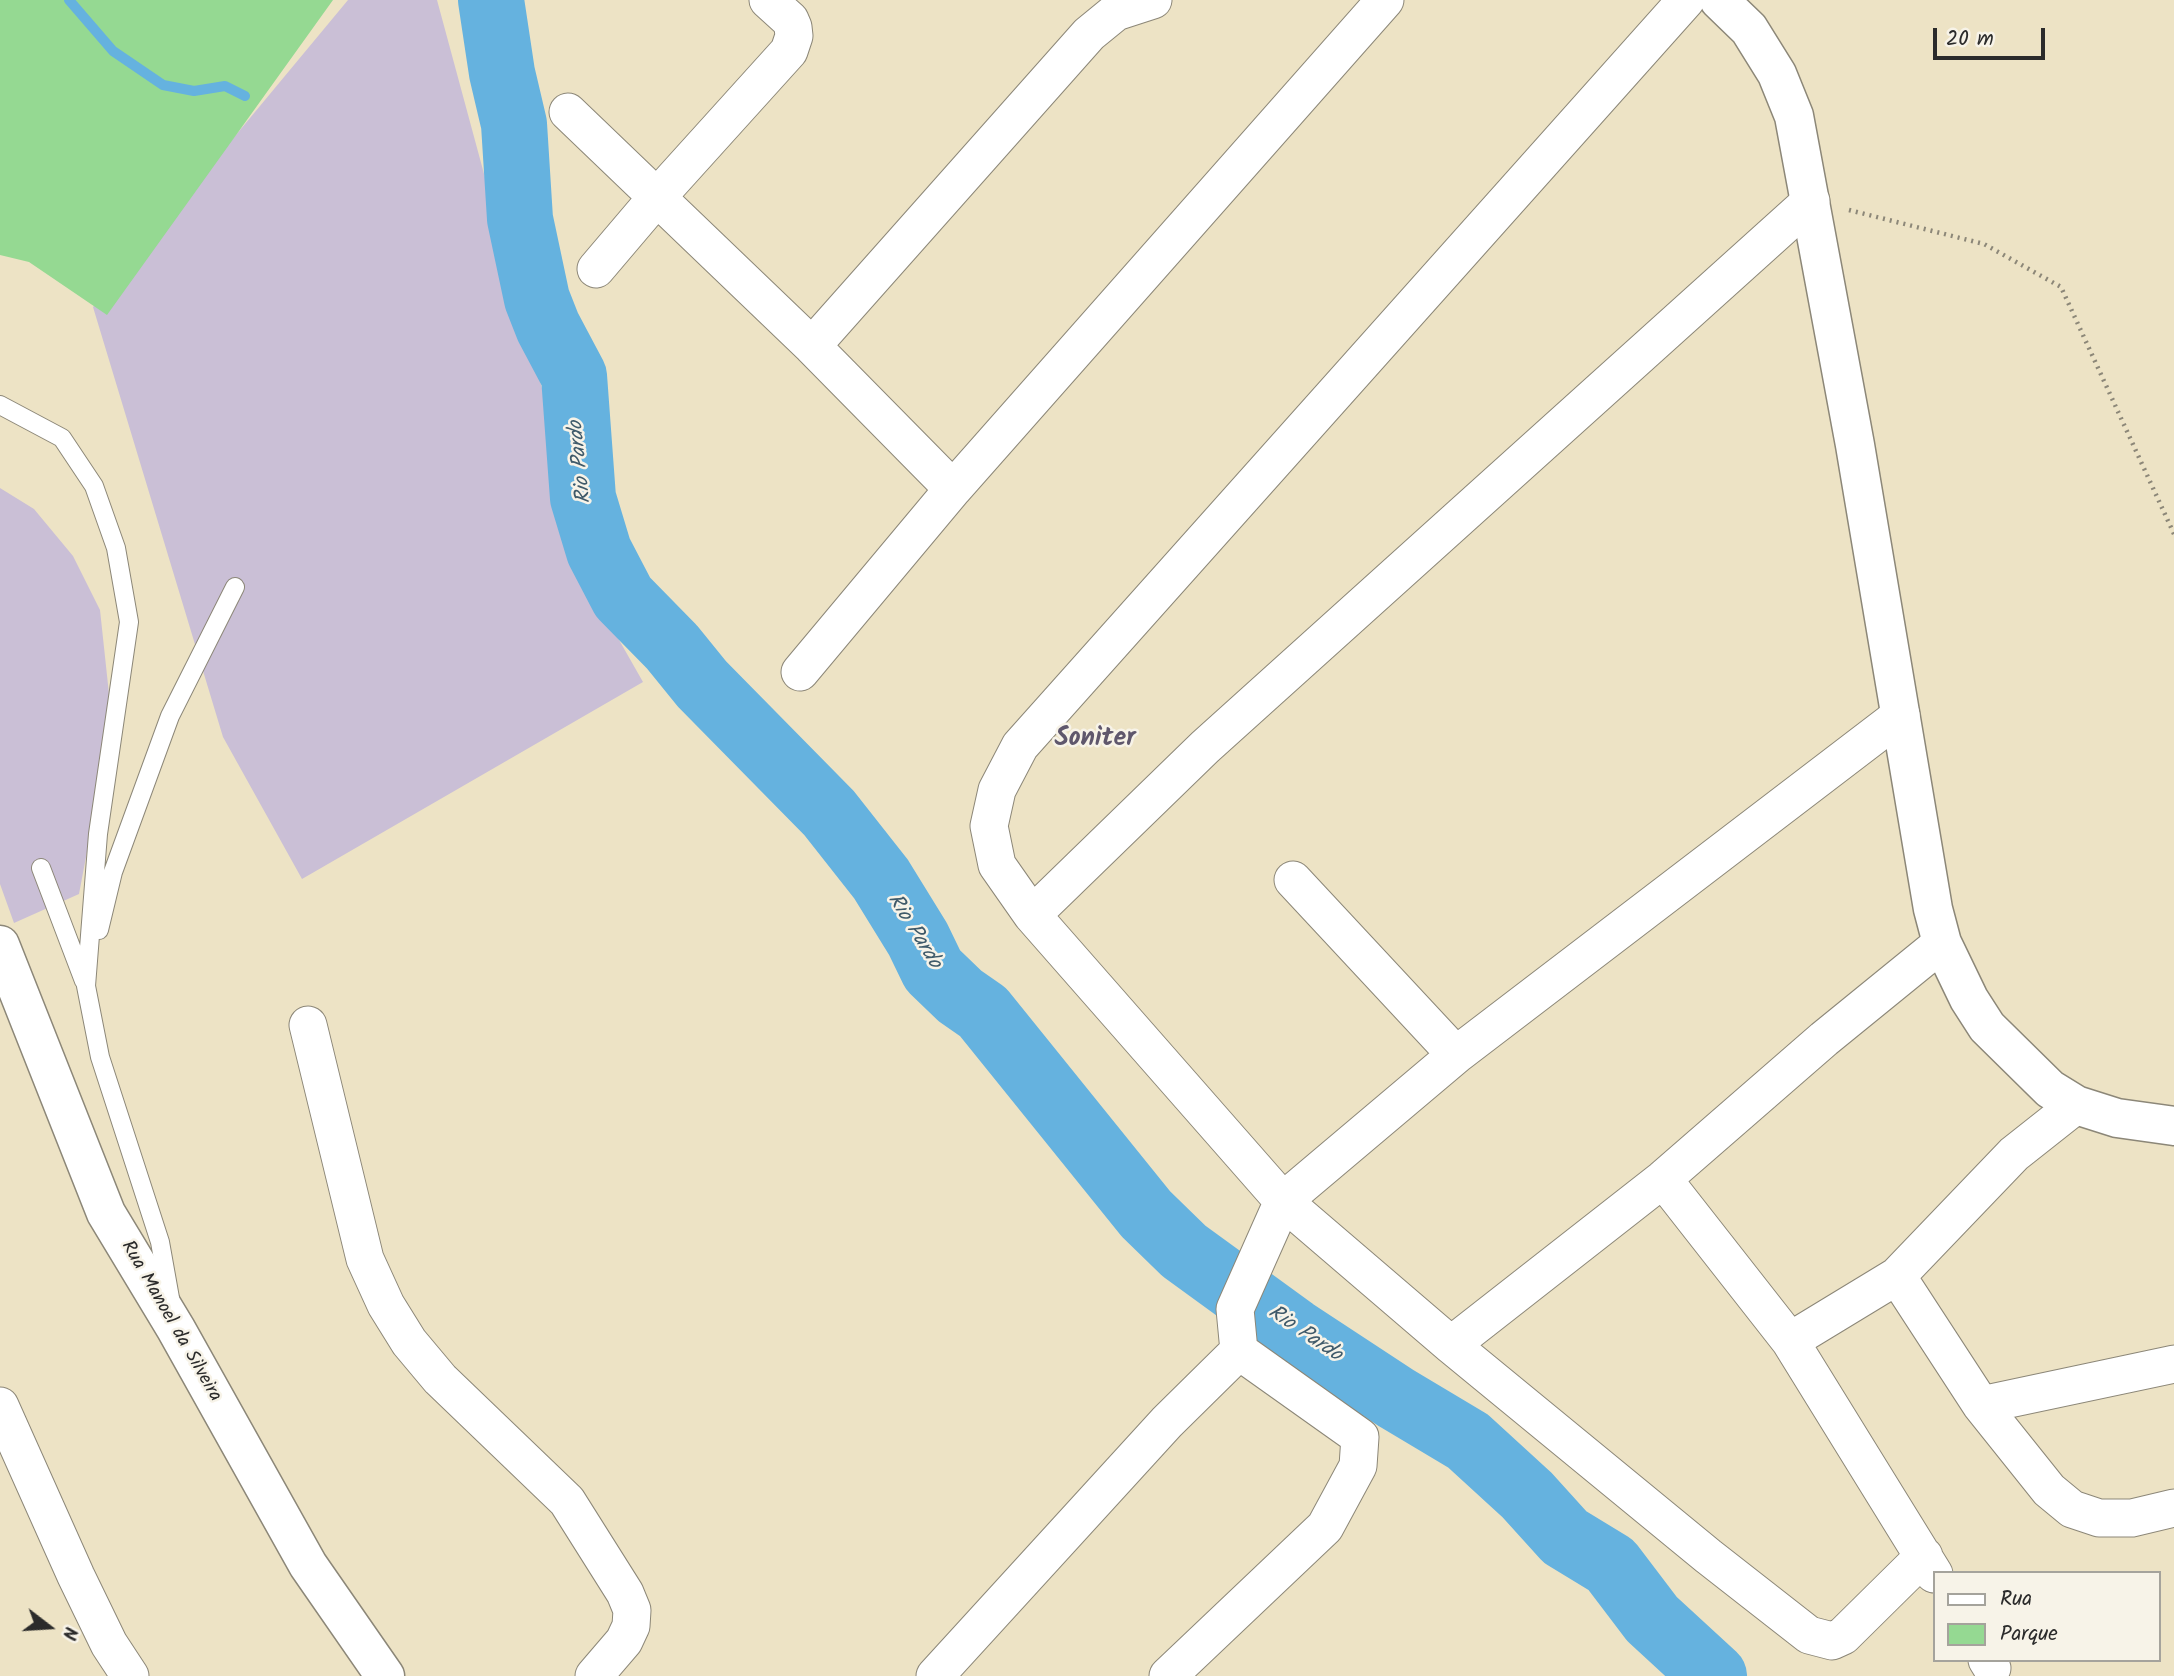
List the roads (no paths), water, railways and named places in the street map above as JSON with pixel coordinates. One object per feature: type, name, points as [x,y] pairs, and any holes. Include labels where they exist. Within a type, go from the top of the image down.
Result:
[{"type":"street","points":[[596,269],[789,51],[794,36],[793,27],[790,20],[768,0]]},
{"type":"street","points":[[813,346],[1089,34],[1116,12],[1153,0]]},
{"type":"street","points":[[800,672],[953,489],[1385,0]]},
{"type":"street","points":[[1663,1179],[1790,1341],[1929,1565],[1843,1636],[1832,1641],[1809,1634],[1708,1556],[1451,1345],[1283,1201],[1031,915],[997,866],[989,826],[997,790],[1020,746],[1686,0]]},
{"type":"street","points":[[1719,0],[1749,29],[1777,74],[1794,116],[1933,909],[1942,943],[1959,981],[1987,1027],[2050,1089],[2076,1105],[2117,1118],[2174,1126]]},
{"type":"street","points":[[568,112],[813,346],[953,489]]},
{"type":"street","points":[[1031,915],[1205,747],[1811,201]]},
{"type":"street","points":[[1168,1676],[1325,1527],[1358,1466],[1360,1437],[1239,1351],[1235,1309],[1283,1201],[1456,1055],[1901,715]]},
{"type":"street","points":[[1293,880],[1456,1055]]},
{"type":"street","points":[[1451,1345],[1663,1179],[1824,1039],[1942,943]]},
{"type":"street","name":"Rua Manoel da Silveira","points":[[0,945],[106,1213],[176,1329],[308,1565],[385,1676]]},
{"type":"street","points":[[308,1025],[365,1259],[386,1305],[409,1342],[440,1379],[567,1502],[625,1593],[632,1610],[631,1626],[624,1641],[594,1676]]},
{"type":"street","points":[[1790,1341],[1897,1276],[2014,1154],[2076,1105]]},
{"type":"street","points":[[1897,1276],[1982,1405],[2049,1490],[2072,1509],[2099,1518],[2132,1518],[2174,1508]]},
{"type":"street","points":[[935,1676],[1167,1422],[1239,1351]]},
{"type":"street","points":[[1982,1405],[2174,1364]]},
{"type":"street","points":[[0,1406],[81,1587],[109,1644],[130,1676]]},
{"type":"lane","points":[[0,405],[62,438],[94,486],[116,548],[130,622],[98,834],[86,986]]},
{"type":"lane","points":[[86,986],[113,872],[170,716],[236,587]]},
{"type":"lane","points":[[41,868],[86,986],[100,1057],[160,1242],[176,1329]]},
{"type":"waterway","points":[[69,0],[113,51],[163,85],[194,91],[225,86],[245,96]]},
{"type":"waterway","name":"Rio Pardo","points":[[491,0],[502,73],[514,124],[520,219],[537,299],[548,327],[574,376],[583,498],[599,551],[623,597],[672,647],[702,684],[829,813],[881,879],[918,939],[933,970],[960,996],[983,1012],[1146,1214],[1184,1251],[1294,1331],[1396,1398],[1468,1441],[1527,1495],[1565,1537],[1611,1565],[1652,1619],[1714,1676]]},
{"type":"district","name":"Soniter","points":[[1095,741]]}]
